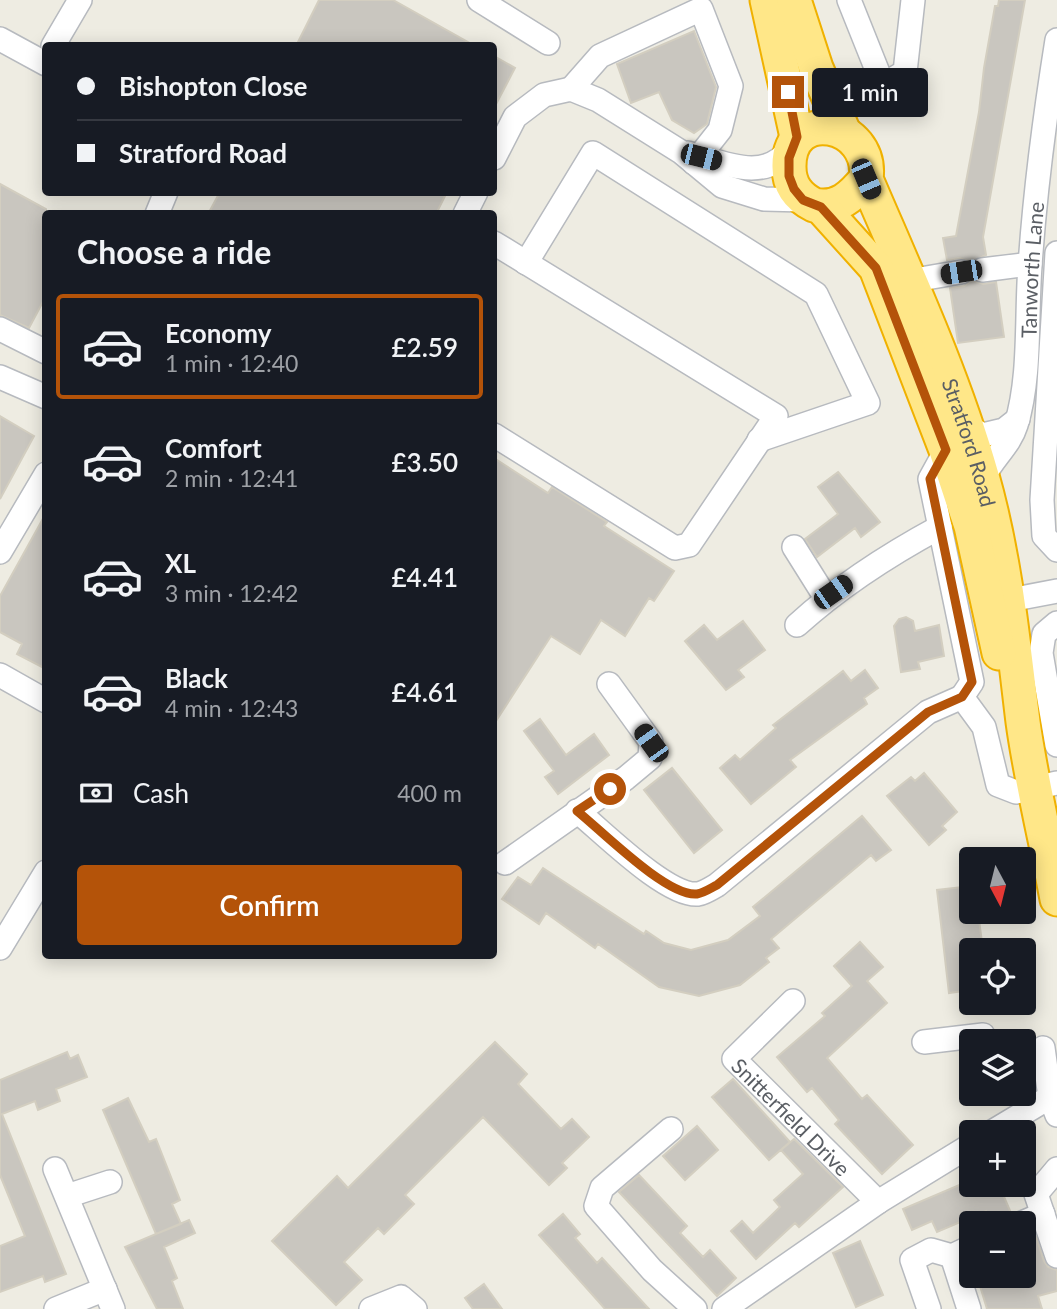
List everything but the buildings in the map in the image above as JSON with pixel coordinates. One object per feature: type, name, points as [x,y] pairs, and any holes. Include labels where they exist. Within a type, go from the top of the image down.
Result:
[{"type":"highway","name":"Stratford Road","points":[[767,0],[794,143],[789,176],[794,189],[812,203],[876,268],[956,438],[983,478],[998,602],[1024,723],[1046,786],[1057,899]]},
{"type":"highway","name":"Stratford Road","points":[[794,0],[817,68],[843,130],[853,138],[864,156],[866,179],[909,281],[956,438],[971,526],[998,602]]},
{"type":"highway","points":[[794,143],[824,128],[843,130]]},
{"type":"highway","points":[[812,203],[838,204],[852,197],[866,179]]},
{"type":"street","points":[[56,42],[80,0]]},
{"type":"street","points":[[479,0],[548,43]]},
{"type":"street","points":[[849,0],[883,85],[905,72],[913,0]]},
{"type":"street","points":[[571,89],[600,56],[701,9],[731,86],[720,130],[692,157]]},
{"type":"street","points":[[0,39],[42,56]]},
{"type":"street","name":"Tanworth Lane","points":[[983,478],[990,463],[1011,439],[1022,404],[1030,264],[1043,137],[1056,52]]},
{"type":"street","points":[[497,152],[515,117],[544,95],[571,89],[598,100],[692,157],[722,186],[764,199],[812,203]]},
{"type":"street","points":[[1043,137],[1057,165]]},
{"type":"street","points":[[692,157],[755,170],[782,160],[794,143]]},
{"type":"street","points":[[526,263],[593,153],[816,294],[868,403],[760,440]]},
{"type":"street","points":[[497,245],[776,416],[690,545],[675,548],[497,437]]},
{"type":"street","points":[[1057,253],[1052,414],[1042,500],[1044,536],[1057,550]]},
{"type":"street","points":[[909,281],[1030,264]]},
{"type":"street","points":[[0,329],[42,350]]},
{"type":"street","points":[[0,377],[42,395]]},
{"type":"street","points":[[577,811],[662,881],[684,892],[699,894],[717,885],[928,712],[962,697],[972,682],[930,479],[956,438],[1004,430],[1018,419]]},
{"type":"street","points":[[0,552],[42,481]]},
{"type":"street","points":[[797,625],[826,598],[878,560],[940,527]]},
{"type":"street","points":[[794,547],[826,598]]},
{"type":"street","points":[[998,602],[1057,592]]},
{"type":"street","points":[[1057,623],[1044,634],[1041,653],[1057,745]]},
{"type":"street","points":[[0,676],[42,699]]},
{"type":"street","points":[[505,863],[650,758],[651,743],[609,684]]},
{"type":"street","points":[[962,697],[984,727],[998,785],[1016,792],[1046,786]]},
{"type":"street","points":[[0,948],[42,879]]},
{"type":"street","name":"Snitterfield Drive","points":[[793,1001],[734,1059],[878,1202]]},
{"type":"street","points":[[924,1042],[959,1038]]},
{"type":"street","points":[[1021,1120],[1054,1106],[1041,1050]]},
{"type":"street","points":[[671,1129],[602,1188],[596,1206],[652,1270],[695,1309]]},
{"type":"street","points":[[724,1309],[878,1202],[959,1152]]},
{"type":"street","points":[[55,1169],[109,1299],[56,1309]]},
{"type":"street","points":[[1034,1211],[1036,1194],[1057,1169]]},
{"type":"street","points":[[67,1196],[110,1182]]},
{"type":"street","points":[[1036,1223],[1057,1256]]},
{"type":"street","points":[[929,1309],[912,1260],[931,1250],[959,1252]]},
{"type":"street","points":[[921,1254],[942,1309]]},
{"type":"street","points":[[966,1288],[969,1309]]},
{"type":"street","points":[[371,1309],[401,1297],[415,1309]]},
{"type":"route","points":[[610,789],[577,811],[662,881],[684,892],[699,894],[717,885],[928,712],[962,697],[972,682],[930,479],[946,450],[876,268],[821,207],[803,200],[794,189],[789,176],[789,158],[790,148],[797,137],[788,92]]}]
